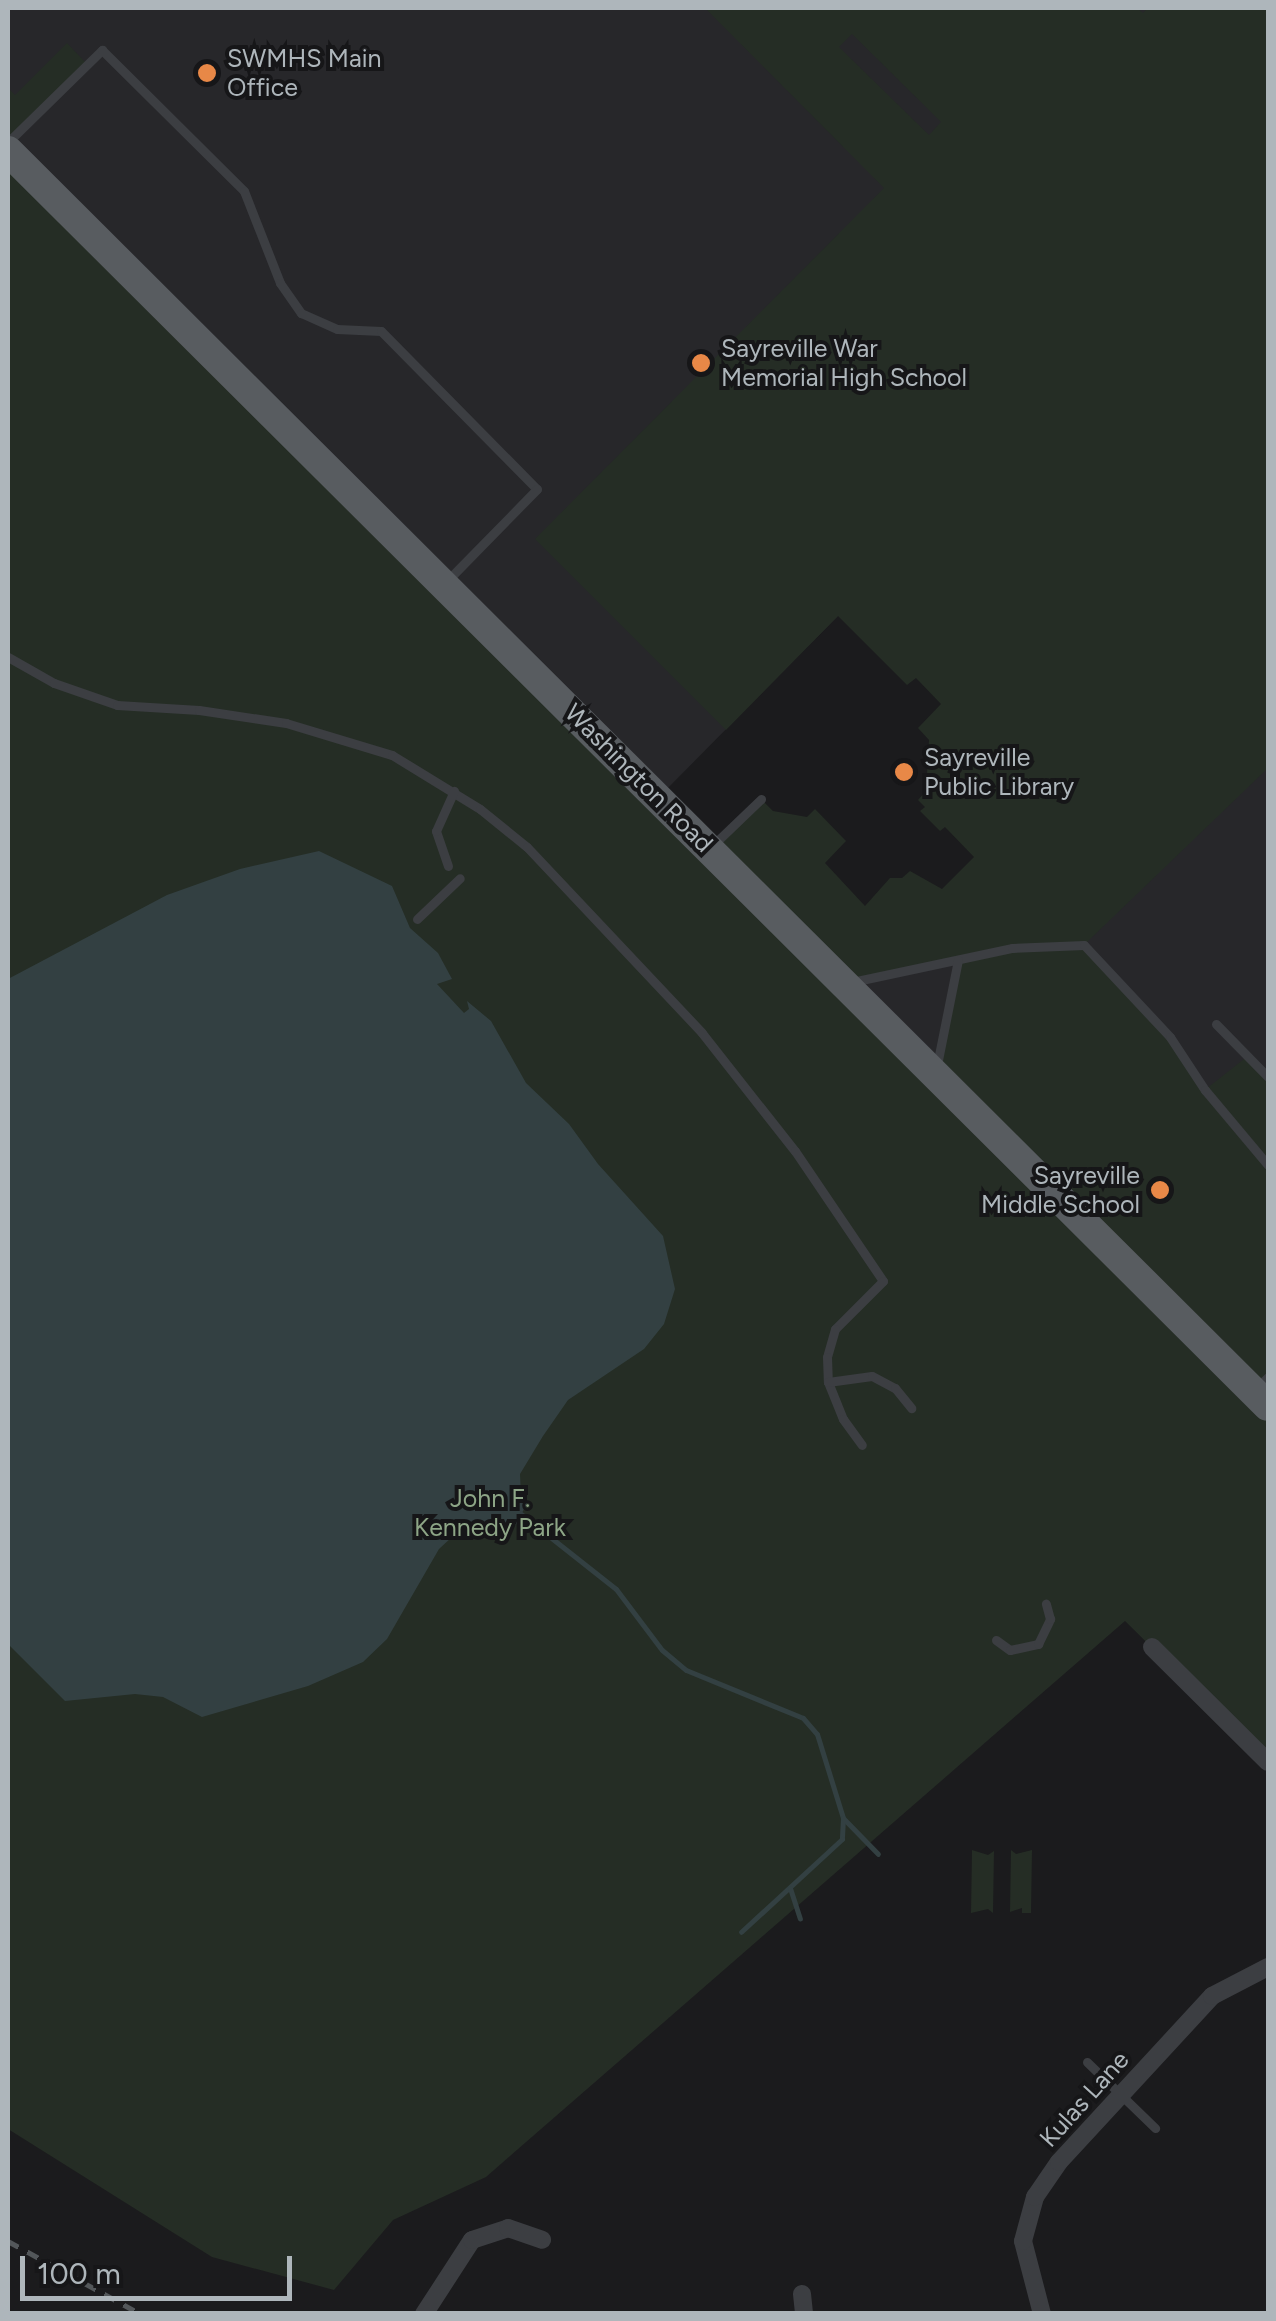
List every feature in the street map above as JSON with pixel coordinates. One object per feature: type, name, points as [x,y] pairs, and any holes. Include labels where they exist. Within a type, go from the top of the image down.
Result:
[{"type":"main road","name":"Washington Road","points":[[8,151],[845,983],[1263,1391]]},
{"type":"street","points":[[1152,1648],[1268,1762]]},
{"type":"street","name":"Kulas Lane","points":[[1042,2314],[1022,2241],[1034,2196],[1212,1996],[1268,1966]]},
{"type":"street","points":[[424,2314],[472,2240],[508,2228],[542,2240]]},
{"type":"street","points":[[802,2294],[804,2314]]},
{"type":"lane","points":[[8,142],[102,50],[244,191],[280,284],[301,313],[336,329],[381,331],[537,488],[444,584]]},
{"type":"lane","points":[[8,656],[54,683],[117,706],[198,710],[334,736],[392,754],[454,791],[527,847],[702,1033],[796,1151],[884,1280],[836,1329],[826,1357],[828,1382],[843,1419],[862,1444]]},
{"type":"lane","points":[[448,866],[436,831],[454,791]]},
{"type":"lane","points":[[710,848],[760,799]]},
{"type":"lane","points":[[417,919],[460,878]]},
{"type":"lane","points":[[845,983],[1012,948],[1084,944],[1170,1037],[1205,1090],[1268,1165]]},
{"type":"lane","points":[[936,1072],[958,960]]},
{"type":"lane","points":[[1216,1024],[1268,1077]]},
{"type":"lane","points":[[828,1382],[872,1376],[896,1388],[911,1408]]},
{"type":"lane","points":[[996,1640],[1010,1650],[1038,1644],[1050,1619],[1046,1604]]},
{"type":"lane","points":[[1087,2062],[1155,2128]]},
{"type":"shaded area","name":"Sayreville War Memorial High School","points":[[8,8],[1268,8],[838,616],[659,797],[8,151]]},
{"type":"shaded area","name":"Sayreville Middle School","points":[[1268,675],[1268,1406],[834,973]]},
{"type":"shaded area","points":[[319,851],[392,886],[410,928],[438,953],[452,979],[437,984],[464,1013],[469,1009],[467,1001],[491,1021],[526,1083],[569,1124],[598,1164],[663,1236],[675,1289],[664,1324],[644,1349],[568,1400],[543,1436],[520,1474],[521,1496],[527,1503],[516,1525],[498,1530],[464,1526],[439,1549],[387,1639],[363,1662],[308,1686],[202,1717],[163,1697],[135,1694],[65,1701],[8,1644],[8,979],[167,895],[240,869]]},
{"type":"green space","name":"John F. Kennedy Park","points":[[705,8],[1137,8],[1143,13],[1148,8],[1268,8],[1268,768],[1084,945],[1146,1010],[1206,1089],[1248,1056],[1268,1077],[1268,1762],[1125,1621],[486,2177],[393,2220],[334,2290],[212,2257],[8,2129],[8,151],[709,847],[761,799],[773,811],[807,817],[815,809],[846,841],[825,863],[865,906],[890,878],[902,878],[910,871],[942,889],[974,857],[945,827],[940,831],[920,811],[925,807],[918,800],[926,791],[929,740],[918,728],[941,704],[916,678],[907,685],[838,616],[726,730],[535,539],[884,188]],"holes":[[[852,34],[941,122],[929,135],[839,47]],[[958,961],[934,1071],[846,983]]]},
{"type":"green space","points":[[67,43],[87,64],[8,142],[8,88],[15,95]]},
{"type":"green space","points":[[972,1850],[988,1855],[994,1851],[993,1913],[988,1909],[971,1913]]},
{"type":"green space","points":[[1011,1850],[1016,1854],[1032,1850],[1031,1913],[1022,1913],[1022,1908],[1010,1912]]},
{"type":"waterway","points":[[521,1514],[616,1589],[662,1650],[686,1670],[803,1718],[817,1734],[843,1818],[842,1839],[741,1932]]},
{"type":"waterway","points":[[843,1818],[878,1854]]},
{"type":"waterway","points":[[790,1888],[800,1918]]},
{"type":"railway","points":[[8,2241],[141,2314]]},
{"type":"place","name":"SWMHS Main Office","points":[[207,73]]},
{"type":"place","name":"Sayreville War Memorial High School","points":[[701,363]]},
{"type":"place","name":"Sayreville Public Library","points":[[904,772]]},
{"type":"place","name":"Sayreville Middle School","points":[[1160,1190]]}]
